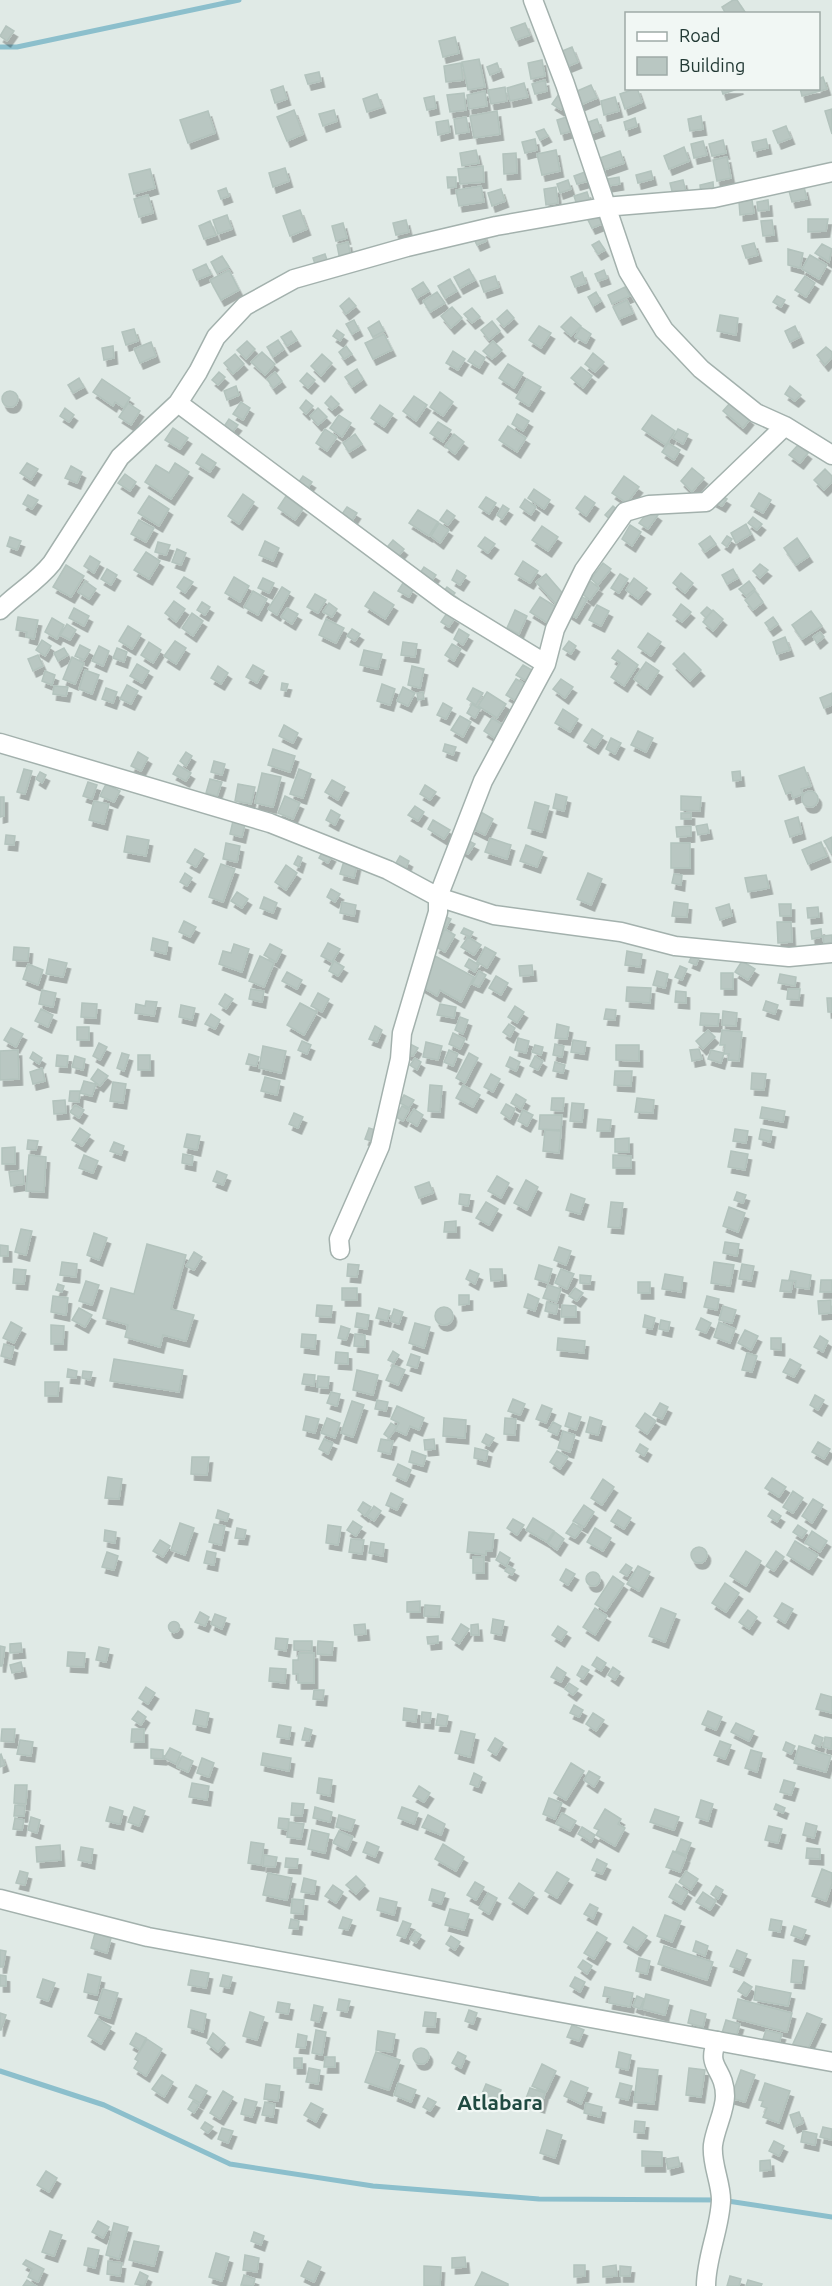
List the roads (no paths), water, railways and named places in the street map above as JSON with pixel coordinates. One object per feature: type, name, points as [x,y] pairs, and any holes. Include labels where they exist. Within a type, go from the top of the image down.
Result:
[{"type":"street","points":[[533,0],[574,111],[604,207],[628,271],[664,330],[710,376],[756,413],[785,426],[832,455]]},
{"type":"street","points":[[0,610],[19,591],[40,577],[120,457],[178,403],[223,329],[245,306],[294,279],[407,247],[496,226],[604,207],[714,198],[832,172]]},
{"type":"street","points":[[178,403],[448,604],[546,664]]},
{"type":"street","points":[[340,1250],[339,1239],[368,1177],[386,1124],[388,1105],[400,1059],[402,1033],[438,912],[438,897],[483,781],[546,664],[555,629],[584,570],[625,512],[649,505],[706,501],[785,426]]},
{"type":"street","points":[[0,743],[270,823],[379,866],[438,897],[494,915],[621,932],[675,946],[789,957],[832,953]]},
{"type":"street","points":[[0,1899],[148,1937],[832,2062]]},
{"type":"street","points":[[706,2286],[706,2265],[721,2200],[713,2148],[725,2098],[723,2075],[713,2064],[711,2054],[717,2041]]},
{"type":"waterway","points":[[0,47],[17,47],[239,0]]},
{"type":"waterway","points":[[0,2071],[104,2105],[230,2164],[373,2186],[539,2199],[721,2200],[832,2217]]},
{"type":"district","name":"Atlabara","points":[[500,2103]]}]
